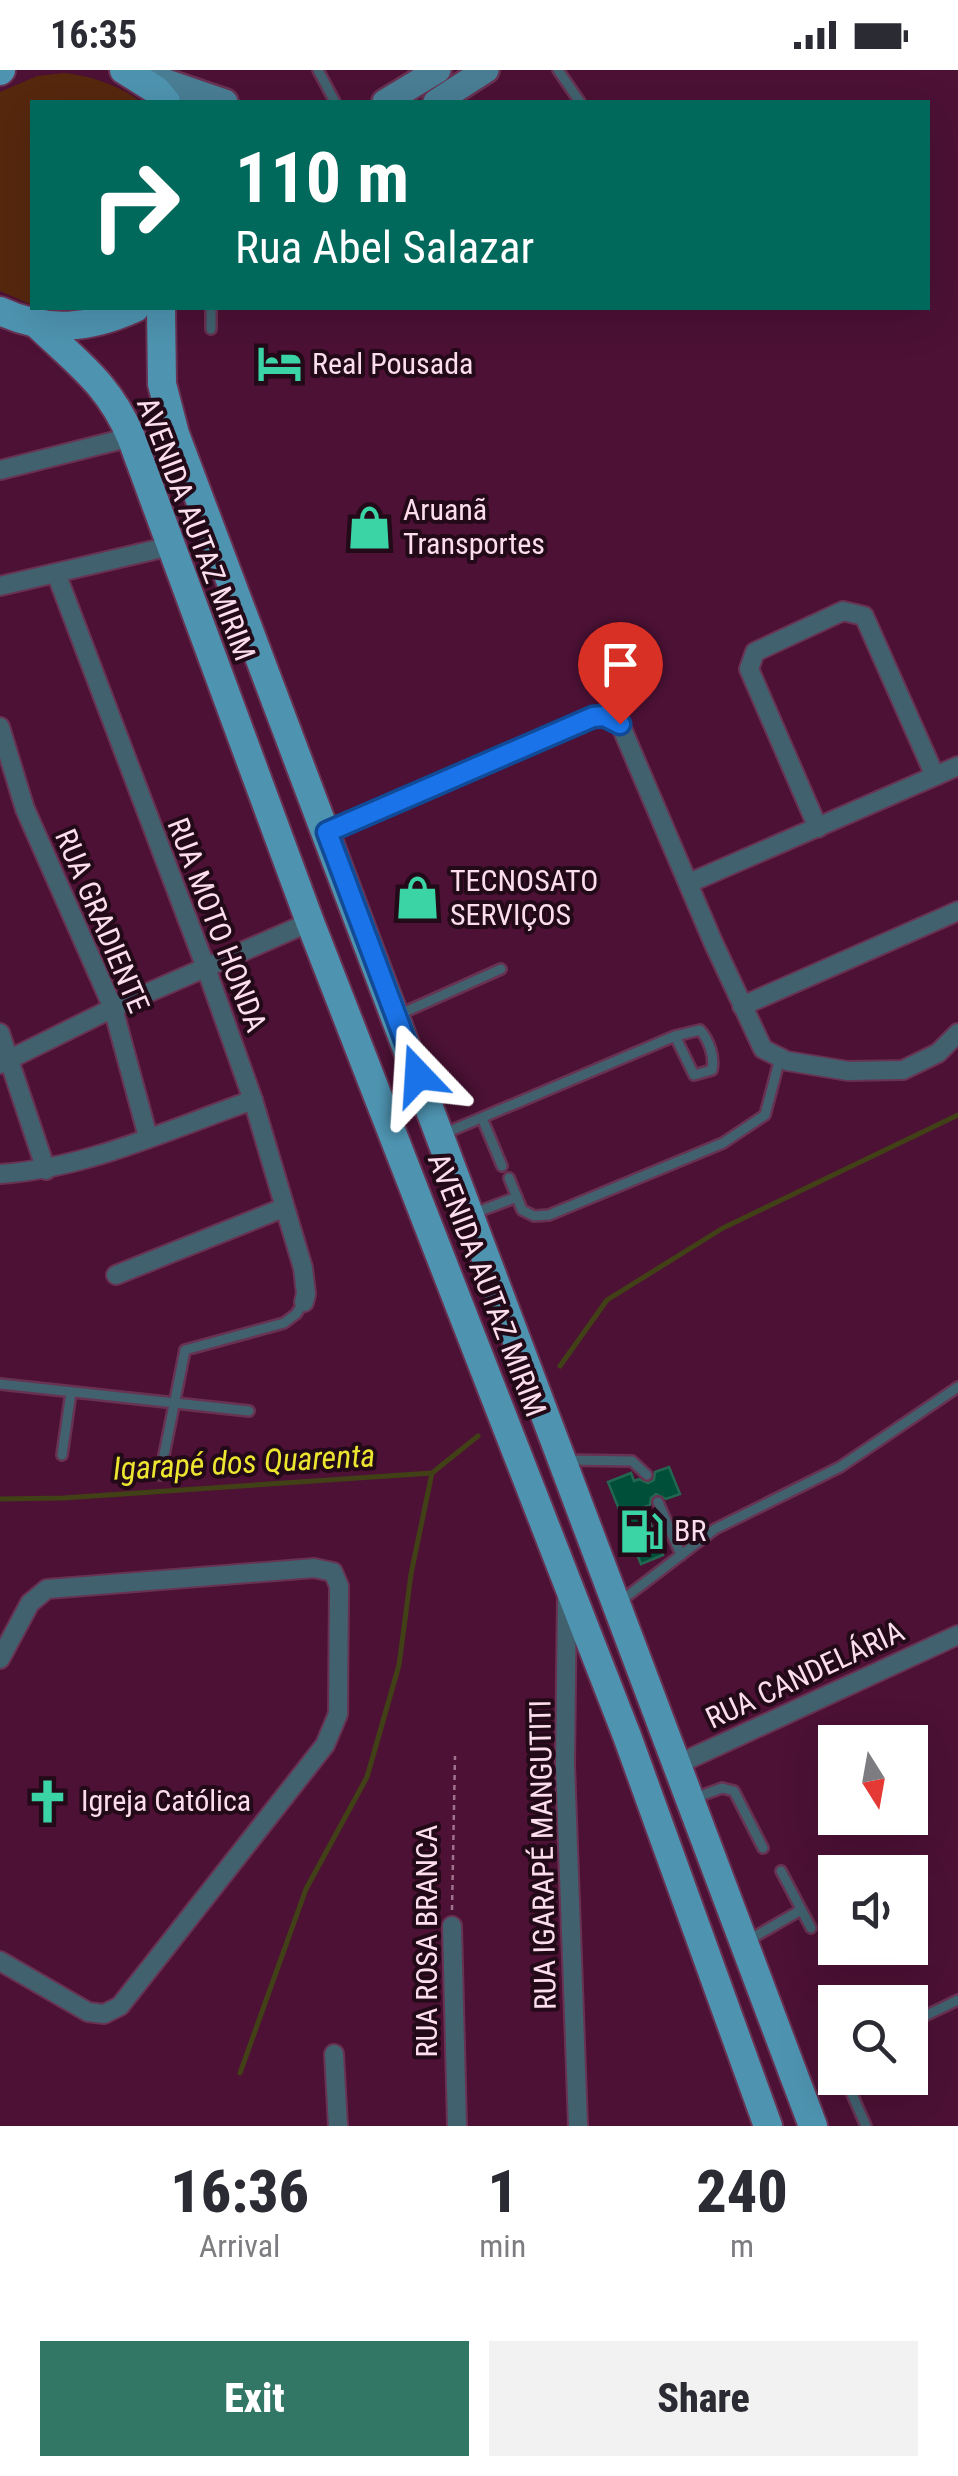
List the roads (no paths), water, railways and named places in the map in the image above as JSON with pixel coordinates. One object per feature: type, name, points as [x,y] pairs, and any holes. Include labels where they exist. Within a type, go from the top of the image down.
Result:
[{"type":"main road","points":[[127,70],[164,100]]},
{"type":"main road","points":[[127,70],[219,100]]},
{"type":"main road","points":[[389,100],[438,70]]},
{"type":"main road","points":[[439,100],[486,70]]},
{"type":"main road","points":[[15,321],[73,328],[106,321],[130,310]]},
{"type":"main road","name":"AVENIDA AUTAZ MIRIM","points":[[161,310],[160,358],[168,413],[809,2114]]},
{"type":"main road","name":"AVENIDA AUTAZ MIRIM","points":[[15,321],[100,382],[119,410],[310,922],[627,1736],[768,2124]]},
{"type":"main road","points":[[423,1206],[465,1203]]},
{"type":"main road","points":[[768,2124],[809,2114]]},
{"type":"street","points":[[0,470],[130,437]]},
{"type":"street","points":[[0,586],[170,546]]},
{"type":"street","name":"RUA MOTO HONDA","points":[[56,573],[252,1100],[302,1268],[304,1302]]},
{"type":"street","points":[[818,828],[749,669],[755,652],[843,612],[864,616],[935,776]]},
{"type":"street","points":[[327,832],[593,717],[604,716],[620,724],[763,1049],[780,1058],[848,1070],[903,1070],[938,1053],[958,1033]]},
{"type":"street","name":"RUA GRADIENTE","points":[[0,727],[25,810],[113,1008],[148,1137]]},
{"type":"street","points":[[689,882],[958,766]]},
{"type":"street","points":[[742,1006],[958,911]]},
{"type":"street","points":[[5,1060],[310,922]]},
{"type":"street","points":[[0,1033],[5,1060],[46,1170]]},
{"type":"street","points":[[0,1174],[46,1170],[85,1161],[252,1100]]},
{"type":"street","points":[[116,1275],[284,1208]]},
{"type":"street","points":[[0,1659],[30,1603],[47,1589],[325,1569],[336,1576],[339,1586],[338,1714],[325,1745],[120,2006],[112,2012],[88,2012],[0,1961]]},
{"type":"street","name":"RUA IGARAPÉ MANGUTITI","points":[[567,1583],[566,1764],[578,2126]]},
{"type":"street","name":"RUA CANDELÁRIA","points":[[676,1765],[958,1635]]},
{"type":"street","name":"RUA ROSA BRANCA","points":[[452,1926],[457,2126]]},
{"type":"street","points":[[334,2054],[338,2126]]},
{"type":"lane","points":[[318,70],[334,100]]},
{"type":"lane","points":[[558,70],[579,100]]},
{"type":"lane","points":[[211,310],[211,329]]},
{"type":"lane","points":[[396,1016],[501,969]]},
{"type":"lane","points":[[440,1135],[675,1036],[700,1030],[714,1061],[712,1070],[700,1076],[689,1071],[675,1036]]},
{"type":"lane","points":[[509,1178],[522,1210],[534,1216],[549,1216],[741,1134],[765,1115],[780,1058]]},
{"type":"lane","points":[[482,1118],[502,1166]]},
{"type":"lane","points":[[465,1203],[516,1197]]},
{"type":"lane","points":[[160,1475],[177,1401],[181,1359],[186,1350],[284,1323],[304,1302]]},
{"type":"lane","points":[[0,1384],[249,1411]]},
{"type":"lane","points":[[616,1605],[732,1519],[840,1467],[958,1387]]},
{"type":"lane","points":[[62,1454],[71,1392]]},
{"type":"lane","points":[[562,1460],[632,1462],[647,1475]]},
{"type":"lane","points":[[658,1502],[680,1555]]},
{"type":"lane","points":[[689,1800],[722,1788],[734,1791],[762,1848]]},
{"type":"lane","points":[[781,1871],[811,1928]]},
{"type":"lane","points":[[744,1943],[800,1910]]},
{"type":"lane","points":[[928,2014],[958,2000]]},
{"type":"lane","points":[[853,2095],[866,2126]]},
{"type":"waterway","name":"Igarapé dos Quarenta","points":[[560,1366],[607,1300],[723,1228],[958,1115]]},
{"type":"waterway","name":"Igarapé dos Quarenta","points":[[0,1499],[432,1473],[478,1436]]},
{"type":"waterway","points":[[240,2073],[306,1889],[367,1777],[399,1665],[411,1574],[432,1473]]},
{"type":"place","name":"Real Pousada","points":[[279,364]]},
{"type":"place","name":"Aruanã Transportes","points":[[370,527]]},
{"type":"place","name":"TECNOSATO SERVIÇOS","points":[[417,898]]},
{"type":"place","name":"BR","points":[[641,1531]]},
{"type":"place","name":"Igreja Católica","points":[[48,1801]]}]
